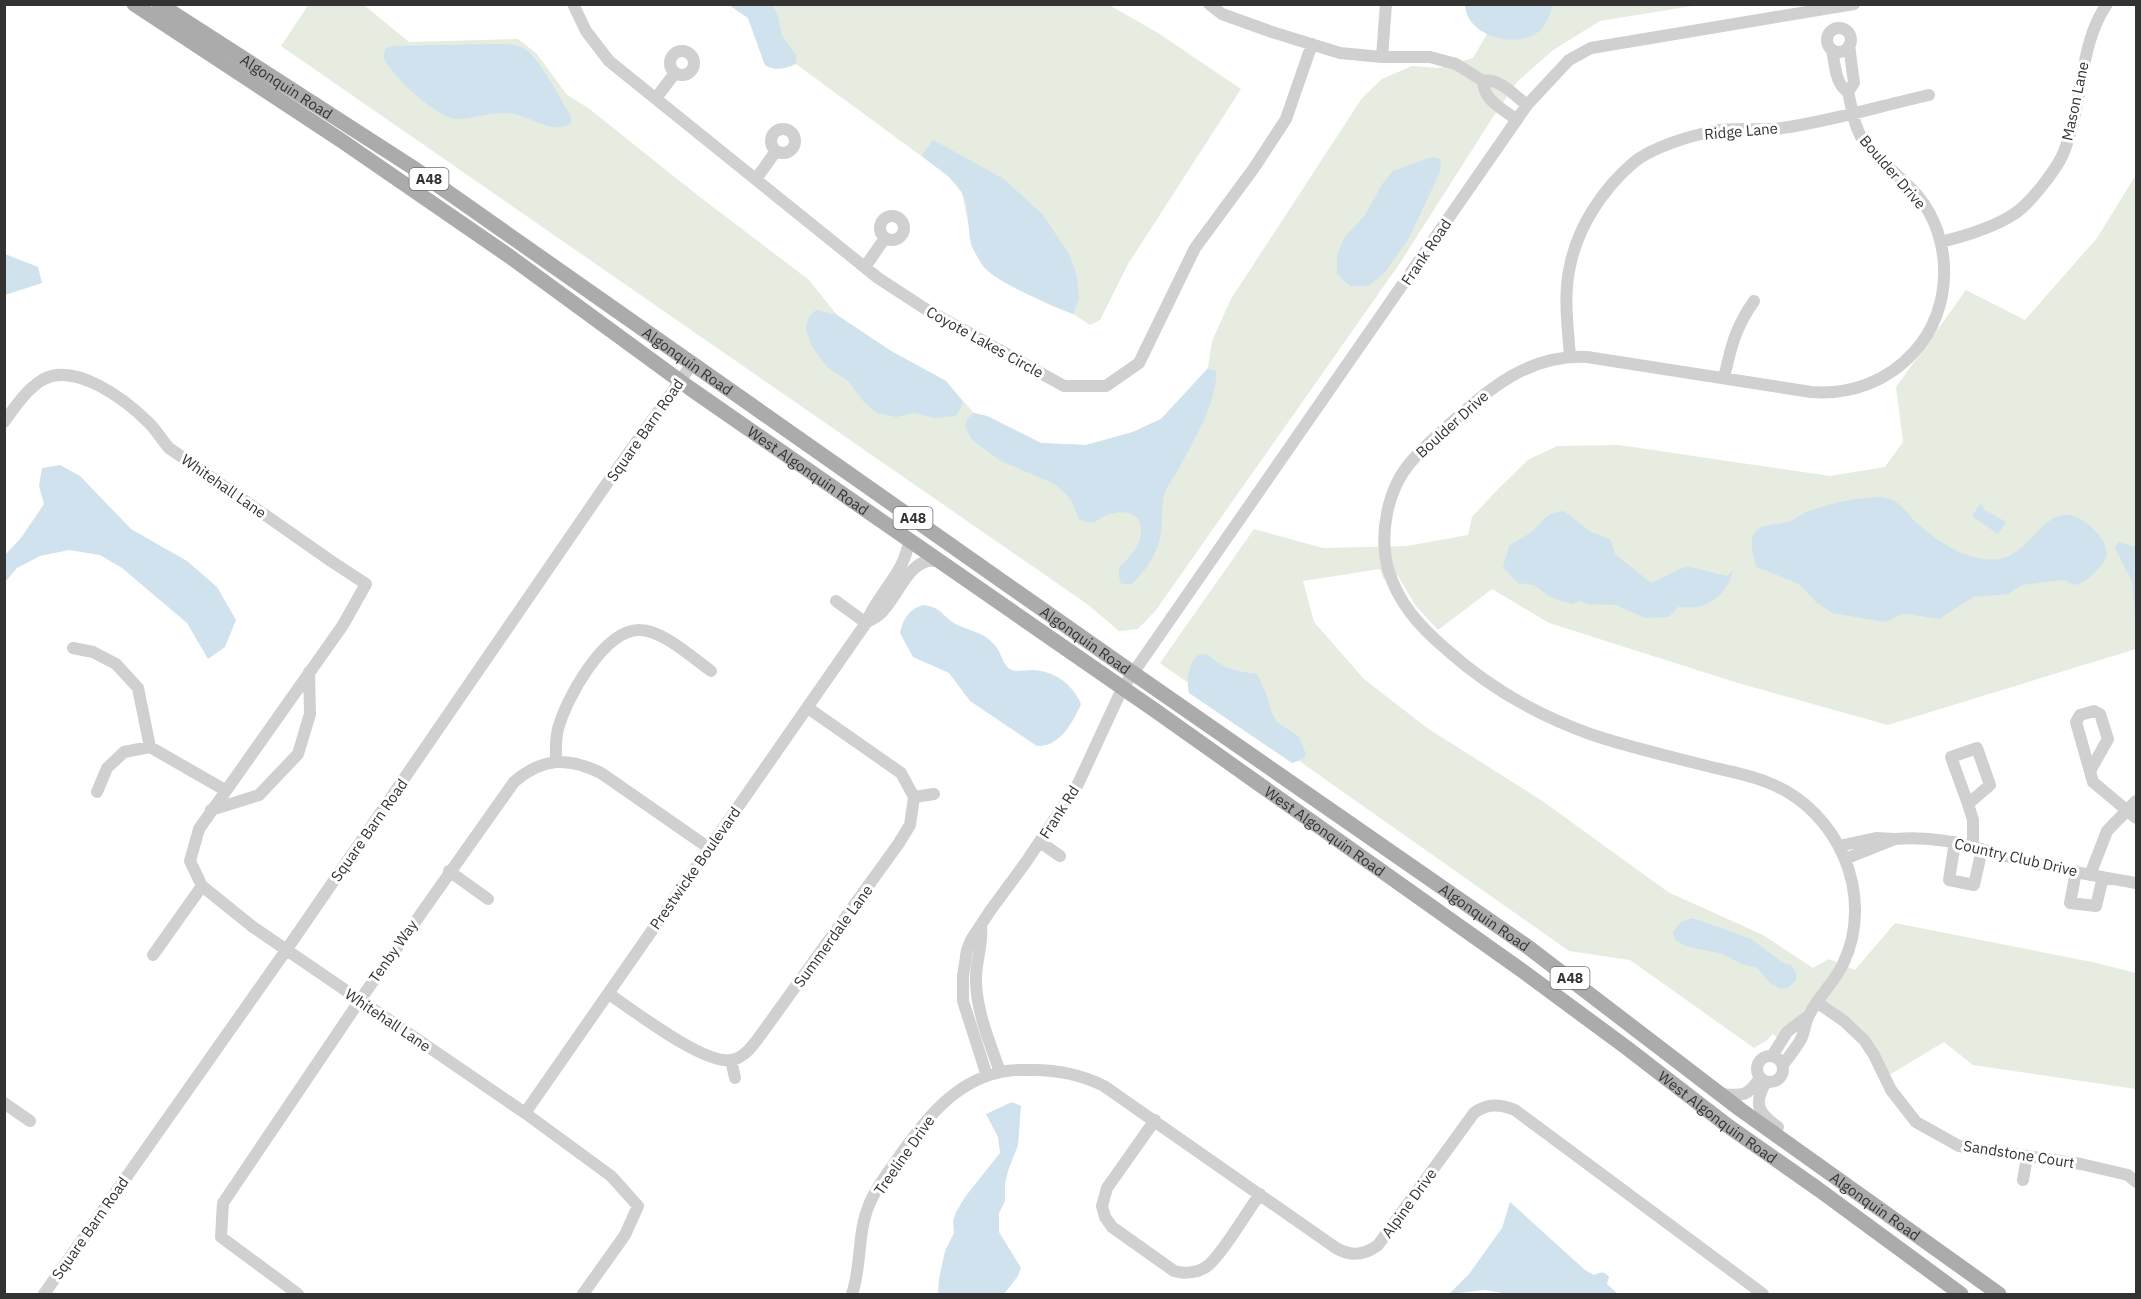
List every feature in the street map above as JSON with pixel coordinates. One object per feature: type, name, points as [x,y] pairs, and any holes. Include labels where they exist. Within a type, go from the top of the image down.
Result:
[{"type":"main road","name":"Algonquin Road","points":[[134,4],[342,141],[509,256],[680,381]]},
{"type":"main road","name":"Algonquin Road","points":[[159,4],[412,167],[1528,947],[1721,1094],[1864,1198],[1983,1290],[1999,1294]]},
{"type":"main road","name":"West Algonquin Road","points":[[680,381],[1524,972],[1728,1126],[1961,1294]]},
{"type":"street","name":"Coyote Lakes Circle","points":[[573,4],[586,31],[609,61],[865,267],[924,308],[1064,386],[1106,386],[1139,363],[1195,248],[1254,168],[1286,119],[1312,44]]},
{"type":"street","points":[[1209,4],[1222,14],[1340,53],[1382,57],[1430,57],[1456,64],[1485,80],[1502,85],[1527,105]]},
{"type":"street","points":[[1382,57],[1386,4]]},
{"type":"street","name":"Frank Road","points":[[1122,689],[1527,105],[1569,60],[1591,48],[1854,4]]},
{"type":"street","name":"Mason Lane","points":[[1941,242],[1965,236],[2015,214],[2041,188],[2062,156],[2073,124],[2086,53],[2101,13],[2107,4]]},
{"type":"street","name":"Boulder Drive","points":[[1832,9],[1837,29]]},
{"type":"street","name":"Boulder Drive","points":[[1848,92],[1854,83],[1849,34],[1843,29],[1837,29],[1831,31],[1827,38],[1828,46],[1832,50],[1836,73],[1842,88],[1848,92],[1857,129],[1864,142],[1924,204],[1941,242],[1944,267],[1943,289],[1929,332],[1908,359],[1886,376],[1861,387],[1825,393],[1609,359],[1570,357],[1523,369],[1499,382],[1408,464],[1390,502],[1384,537],[1388,567],[1399,596],[1417,621],[1483,679],[1557,721],[1601,737],[1749,776],[1779,787],[1810,808],[1822,821],[1845,859],[1853,890],[1852,932],[1842,967],[1818,1003],[1808,1016],[1787,1032],[1772,1056],[1764,1057],[1758,1064],[1757,1071],[1763,1080],[1758,1104],[1762,1115],[1844,1176],[1864,1198]]},
{"type":"street","points":[[1832,50],[1841,52],[1849,45]]},
{"type":"street","points":[[656,98],[675,73]]},
{"type":"street","points":[[1485,80],[1483,89],[1487,96],[1517,120]]},
{"type":"street","name":"Ridge Lane","points":[[1570,357],[1566,302],[1569,266],[1582,228],[1602,195],[1635,161],[1675,141],[1716,130],[1779,129],[1853,115],[1929,95]]},
{"type":"street","points":[[756,179],[776,151]]},
{"type":"street","points":[[865,267],[885,238]]},
{"type":"street","points":[[1724,378],[1729,351],[1740,321],[1754,301]]},
{"type":"street","name":"Square Barn Road","points":[[44,1294],[287,950],[692,364]]},
{"type":"street","name":"Whitehall Lane","points":[[4,422],[22,398],[42,380],[51,376],[71,374],[89,381],[137,412],[169,448],[366,584],[343,625],[211,810],[199,829],[190,861],[202,886],[253,927],[525,1113],[611,1176],[638,1206],[625,1235],[583,1294]]},
{"type":"street","name":"Prestwicke Boulevard","points":[[525,1113],[866,623],[871,610],[905,561],[909,540]]},
{"type":"street","name":"Prestwicke Boulevard","points":[[866,623],[879,615],[914,568],[932,559],[940,562]]},
{"type":"street","points":[[836,601],[866,623]]},
{"type":"street","points":[[709,848],[601,774],[585,766],[556,761],[556,737],[567,704],[602,651],[620,634],[635,630],[649,631],[659,635],[711,671]]},
{"type":"street","points":[[73,648],[93,652],[116,664],[138,688],[150,747]]},
{"type":"street","points":[[211,810],[258,795],[298,754],[310,714],[309,672]]},
{"type":"street","name":"Frank Rd","points":[[987,1076],[963,1002],[963,976],[967,950],[990,910],[1040,842],[1078,784],[1122,689]]},
{"type":"street","points":[[808,708],[901,773],[914,797],[934,794]]},
{"type":"street","points":[[97,792],[107,768],[124,752],[150,747],[225,790]]},
{"type":"street","name":"Tenby Way","points":[[298,1294],[221,1237],[224,1203],[360,1000],[514,782],[533,768],[556,761]]},
{"type":"street","points":[[2090,771],[2093,782],[2131,814]]},
{"type":"street","name":"Summerdale Lane","points":[[730,1060],[747,1051],[765,1029],[899,843],[910,825],[914,797]]},
{"type":"street","points":[[2076,872],[2070,903],[2096,906],[2097,876],[2107,831],[2131,814],[2136,801]]},
{"type":"street","points":[[1955,842],[1950,880],[1974,885],[1977,847],[1968,804]]},
{"type":"street","name":"Country Club Drive","points":[[1839,846],[1876,838],[1915,838],[1955,842],[2014,858],[2136,884]]},
{"type":"street","name":"Country Club Drive","points":[[1845,859],[1896,839]]},
{"type":"street","points":[[1040,842],[1060,856]]},
{"type":"street","points":[[449,872],[488,899]]},
{"type":"street","points":[[153,955],[202,886]]},
{"type":"street","name":"Frank Rd","points":[[981,927],[982,941],[976,966],[976,993],[1000,1072]]},
{"type":"street","points":[[609,994],[697,1052],[730,1060],[735,1078]]},
{"type":"street","name":"Sandstone Court","points":[[1818,1003],[1844,1021],[1864,1040],[1891,1090],[1916,1122],[1959,1146],[2108,1169],[2128,1175],[2136,1182]]},
{"type":"street","name":"Boulder Drive","points":[[1721,1094],[1741,1096],[1763,1080],[1778,1080],[1783,1073],[1783,1065],[1801,1038],[1808,1016]]},
{"type":"street","points":[[1772,1056],[1783,1065]]},
{"type":"street","name":"Alpine Drive","points":[[987,1076],[1017,1070],[1050,1070],[1085,1078],[1104,1086],[1341,1251],[1351,1254],[1373,1249],[1382,1240],[1474,1113],[1491,1105],[1504,1105],[1515,1110],[1763,1294]]},
{"type":"street","name":"Treeline Drive","points":[[852,1294],[857,1280],[862,1230],[869,1204],[883,1181],[923,1123],[957,1092],[987,1076]]},
{"type":"street","points":[[4,1103],[30,1121]]},
{"type":"street","points":[[1155,1120],[1104,1193],[1103,1211],[1112,1227],[1174,1271],[1180,1273],[1199,1271],[1213,1261],[1260,1194]]},
{"type":"street","points":[[2023,1180],[2027,1157]]},
{"type":"shaded area","points":[[309,4],[364,5],[409,42],[518,39],[537,54],[567,95],[587,107],[809,280],[837,315],[891,351],[946,381],[974,413],[987,416],[1041,443],[1086,445],[1133,432],[1161,419],[1187,393],[1208,368],[1212,341],[1231,299],[1362,98],[1382,79],[1412,66],[1438,68],[1473,58],[1487,34],[1468,17],[1465,5],[1698,5],[1600,21],[1553,50],[1517,82],[1400,263],[1156,610],[1138,629],[1119,631],[1087,604],[281,46]]},
{"type":"shaded area","points":[[729,5],[1109,5],[1158,33],[1241,89],[1128,264],[1100,320],[1090,325],[1073,314],[1052,306],[1000,279],[984,268],[973,247],[962,193],[947,175],[796,64],[780,69],[765,65],[748,18]]},
{"type":"shaded area","points":[[2136,175],[2136,649],[1888,725],[1738,683],[1549,623],[1492,589],[1438,630],[1416,606],[1398,576],[1384,580],[1380,569],[1303,581],[1314,622],[1364,679],[1427,728],[1541,800],[1668,892],[1763,935],[1813,968],[1829,959],[1855,970],[1895,923],[2097,963],[2136,973],[2136,1089],[1973,1065],[1944,1042],[1889,1075],[1875,1048],[1860,1028],[1816,994],[1801,1015],[1778,1038],[1773,1034],[1754,1048],[1630,960],[1569,951],[1160,663],[1254,529],[1323,548],[1407,546],[1468,535],[1472,517],[1499,488],[1528,460],[1557,446],[1619,445],[1830,476],[1885,467],[1903,442],[1896,387],[1966,290],[2025,320],[2097,238]]},
{"type":"water","points":[[1465,4],[1553,5],[1547,20],[1537,33],[1516,40],[1504,39],[1482,31],[1467,15]]},
{"type":"water","points":[[729,5],[772,5],[778,15],[782,36],[796,55],[796,63],[780,68],[765,65],[748,18]]},
{"type":"water","points":[[492,44],[517,46],[531,54],[544,70],[571,117],[571,124],[563,127],[549,126],[506,113],[459,119],[450,117],[428,105],[405,85],[383,56],[386,48],[392,46]]},
{"type":"water","points":[[933,140],[1004,179],[1043,215],[1069,254],[1077,276],[1079,300],[1073,314],[1013,287],[984,267],[972,247],[965,199],[962,193],[949,177],[922,155]]},
{"type":"water","points":[[1432,157],[1441,159],[1440,172],[1409,238],[1385,272],[1369,286],[1350,286],[1337,274],[1337,255],[1344,238],[1365,215],[1383,183],[1393,171]]},
{"type":"water","points":[[5,254],[38,267],[42,283],[5,295]]},
{"type":"water","points":[[816,310],[837,315],[891,351],[946,381],[963,403],[956,416],[935,418],[914,413],[896,417],[877,413],[864,402],[848,381],[827,367],[811,345],[806,328],[809,317]]},
{"type":"water","points":[[1208,368],[1216,371],[1216,383],[1209,409],[1164,495],[1160,539],[1155,554],[1132,584],[1121,584],[1119,568],[1134,551],[1139,541],[1141,529],[1137,517],[1119,512],[1106,515],[1093,522],[1079,519],[1070,498],[1055,484],[1001,461],[972,440],[965,426],[968,418],[974,413],[987,416],[1041,443],[1086,445],[1133,432],[1161,419]]},
{"type":"water","points":[[60,465],[80,476],[131,529],[187,561],[217,587],[236,620],[225,647],[208,659],[187,623],[122,568],[100,555],[69,550],[40,556],[17,568],[5,582],[5,555],[21,538],[44,504],[39,486],[42,468]]},
{"type":"water","points":[[1878,497],[1897,503],[1935,538],[1966,555],[1977,558],[1999,559],[2011,555],[2052,519],[2063,515],[2075,517],[2094,529],[2104,543],[2107,556],[2094,574],[2075,585],[2064,580],[2022,585],[2008,594],[1973,597],[1939,619],[1906,614],[1886,622],[1832,613],[1816,602],[1799,584],[1757,567],[1752,538],[1759,528],[1788,522],[1809,511],[1835,503]]},
{"type":"water","points":[[1980,504],[1984,507],[1983,509],[2006,522],[1998,534],[1972,516]]},
{"type":"water","points":[[1564,511],[1591,532],[1610,539],[1615,554],[1651,583],[1687,566],[1727,576],[1733,571],[1729,582],[1722,592],[1708,604],[1678,607],[1669,617],[1645,618],[1616,605],[1587,604],[1580,601],[1571,604],[1550,597],[1534,585],[1518,583],[1503,567],[1509,546],[1535,529],[1549,515]]},
{"type":"water","points":[[2118,542],[2136,547],[2136,627],[2132,581],[2115,548]]},
{"type":"water","points":[[923,605],[938,610],[954,623],[989,640],[996,647],[1006,666],[1012,670],[1047,672],[1067,684],[1081,704],[1065,732],[1052,742],[1037,746],[970,701],[949,673],[913,657],[900,633],[907,615]]},
{"type":"water","points":[[1207,654],[1230,668],[1257,674],[1277,722],[1299,737],[1306,754],[1303,759],[1292,763],[1189,693],[1188,678],[1192,663],[1198,655]]},
{"type":"water","points":[[1693,918],[1751,939],[1782,962],[1792,966],[1796,973],[1796,980],[1789,987],[1781,989],[1771,984],[1757,968],[1741,964],[1723,954],[1685,946],[1675,940],[1673,932],[1681,922]]},
{"type":"water","points":[[1012,1102],[1021,1106],[1018,1145],[1005,1184],[1005,1201],[999,1213],[999,1232],[1021,1268],[1018,1276],[1004,1294],[938,1294],[945,1251],[954,1233],[953,1221],[956,1212],[1000,1153],[998,1137],[986,1114]]},
{"type":"water","points":[[1510,1202],[1585,1270],[1594,1275],[1606,1274],[1609,1277],[1607,1284],[1618,1294],[1508,1294],[1485,1290],[1449,1294],[1469,1274],[1502,1228]]}]
